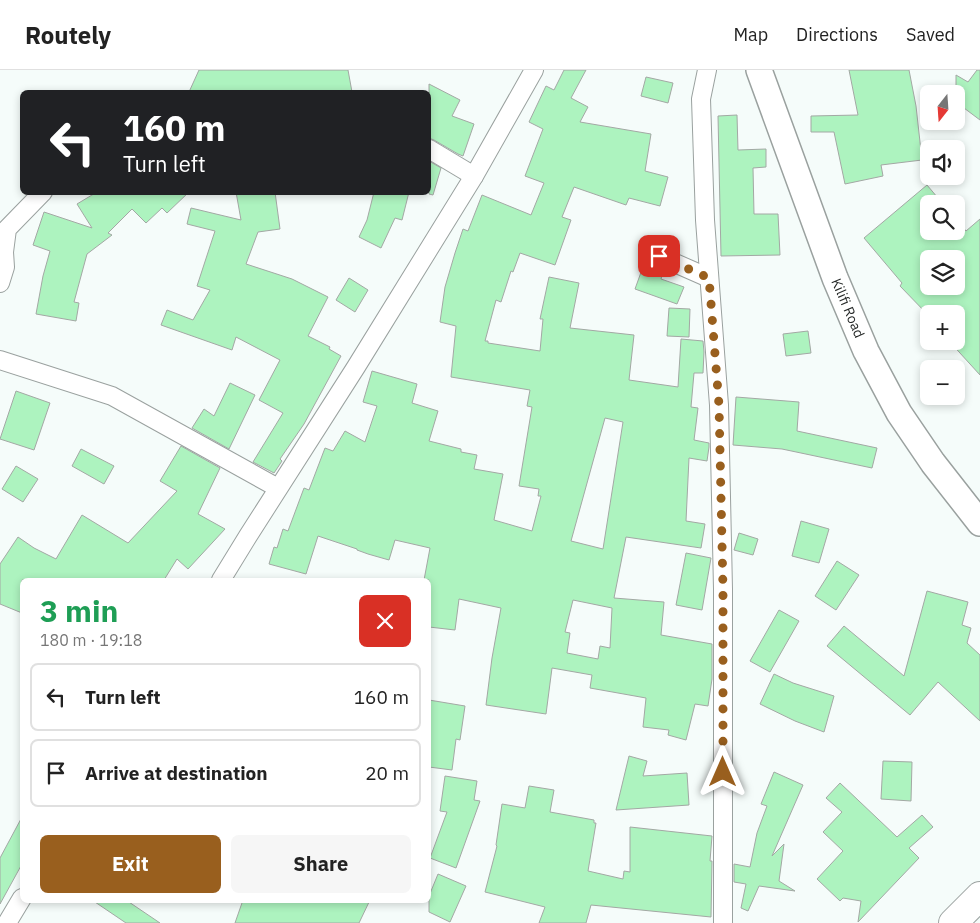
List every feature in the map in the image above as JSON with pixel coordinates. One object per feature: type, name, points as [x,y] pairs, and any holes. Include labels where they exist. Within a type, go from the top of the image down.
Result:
[{"type":"highway","points":[[953,923],[980,896]]},
{"type":"street","points":[[222,578],[474,176],[534,70]]},
{"type":"street","points":[[707,70],[701,99],[705,220],[719,405],[722,550],[723,923]]},
{"type":"street","name":"Kilifi Road","points":[[759,70],[835,278],[866,351],[899,413],[933,464],[980,523]]},
{"type":"street","points":[[431,150],[474,176]]},
{"type":"street","points":[[0,283],[5,267],[4,221],[39,195]]},
{"type":"street","points":[[659,256],[709,278]]},
{"type":"street","points":[[0,360],[112,396],[278,488]]},
{"type":"street","points":[[7,923],[20,901]]},
{"type":"building","points":[[199,70],[348,70],[352,90],[190,90]]},
{"type":"building","points":[[564,70],[586,70],[571,98],[588,107],[580,122],[651,134],[645,171],[668,177],[660,206],[629,198],[626,205],[574,187],[562,217],[571,220],[555,265],[520,253],[513,272],[511,271],[501,302],[496,300],[485,341],[540,351],[543,319],[540,319],[549,277],[579,283],[570,328],[634,335],[629,380],[678,387],[681,339],[703,341],[703,373],[694,373],[691,407],[698,408],[694,440],[709,443],[709,447],[707,461],[689,458],[686,521],[705,524],[701,548],[626,537],[614,598],[664,602],[661,635],[712,644],[712,679],[708,706],[695,704],[686,740],[668,735],[669,730],[643,727],[646,698],[590,688],[592,675],[552,668],[546,714],[486,705],[501,608],[459,599],[455,630],[431,627],[431,578],[424,578],[430,548],[395,540],[389,560],[318,536],[306,574],[269,564],[274,547],[277,548],[283,529],[288,531],[304,488],[309,490],[325,448],[333,451],[345,431],[365,442],[377,406],[363,402],[372,371],[417,384],[412,403],[438,411],[429,441],[461,449],[461,452],[477,455],[474,469],[503,474],[494,520],[532,531],[541,496],[538,496],[539,489],[519,486],[532,407],[527,406],[530,390],[451,377],[456,326],[440,322],[445,287],[455,253],[463,229],[468,231],[482,195],[531,215],[544,183],[525,176],[543,129],[529,122],[546,86],[554,90]],"holes":[[[605,418],[623,422],[603,549],[571,541]],[[573,600],[612,608],[610,648],[600,646],[598,659],[567,653],[570,633],[565,632]]]},
{"type":"building","points":[[849,70],[909,70],[916,106],[920,160],[881,165],[883,176],[845,184],[834,132],[811,132],[811,116],[858,115]]},
{"type":"building","points":[[977,70],[980,70],[980,120],[965,109],[965,85],[956,85],[956,75],[968,82]]},
{"type":"building","points":[[646,77],[673,83],[668,103],[641,96]]},
{"type":"building","points":[[429,84],[460,100],[452,116],[474,124],[463,156],[431,139],[431,90],[429,90]]},
{"type":"building","points":[[737,115],[738,150],[766,149],[766,167],[753,168],[754,214],[778,214],[780,255],[721,256],[718,116]]},
{"type":"building","points":[[431,162],[441,168],[433,195],[431,194]]},
{"type":"building","points":[[927,185],[935,195],[920,195],[920,240],[965,240],[965,230],[966,231],[980,219],[980,375],[957,350],[965,350],[965,305],[920,305],[920,307],[900,286],[902,283],[864,238]]},
{"type":"building","points":[[92,195],[186,195],[167,213],[162,208],[146,223],[132,209],[108,233],[112,235],[87,254],[74,302],[79,303],[76,321],[36,314],[50,251],[33,245],[44,212],[92,228],[77,204]]},
{"type":"building","points":[[237,195],[275,195],[280,229],[258,232],[246,264],[292,279],[328,297],[308,336],[330,347],[329,349],[341,356],[304,424],[280,459],[282,461],[274,473],[253,462],[283,413],[259,400],[280,360],[236,337],[232,350],[161,325],[167,310],[193,320],[210,290],[197,286],[215,231],[187,224],[191,208],[241,220]]},
{"type":"building","points":[[373,195],[408,195],[402,220],[395,218],[381,248],[359,237],[367,220]]},
{"type":"building","points":[[644,264],[663,272],[661,279],[684,287],[677,304],[635,289]]},
{"type":"building","points":[[349,278],[368,290],[355,312],[336,300]]},
{"type":"building","points":[[669,308],[690,309],[689,337],[667,336]]},
{"type":"building","points":[[808,331],[811,353],[786,356],[783,334]]},
{"type":"building","points":[[230,383],[255,395],[229,449],[192,428],[204,409],[214,416]]},
{"type":"building","points":[[16,391],[50,403],[34,450],[0,439]]},
{"type":"building","points":[[736,397],[799,402],[797,431],[877,448],[872,468],[782,449],[733,445]]},
{"type":"building","points":[[181,446],[220,468],[198,514],[225,529],[188,569],[177,559],[165,578],[20,578],[20,612],[0,604],[0,564],[18,537],[34,548],[56,559],[82,515],[128,543],[177,491],[160,481]]},
{"type":"building","points":[[81,449],[114,466],[104,484],[72,466]]},
{"type":"building","points":[[16,466],[38,479],[23,502],[2,489]]},
{"type":"building","points":[[801,521],[829,529],[819,563],[792,556]]},
{"type":"building","points":[[739,533],[758,539],[753,555],[734,550]]},
{"type":"building","points":[[686,553],[711,558],[702,610],[676,605]]},
{"type":"building","points":[[837,561],[859,575],[836,610],[815,596]]},
{"type":"building","points":[[927,591],[968,602],[962,625],[971,628],[967,643],[980,655],[980,721],[938,682],[910,715],[827,646],[844,626],[904,676]]},
{"type":"building","points":[[779,610],[799,621],[770,672],[750,661]]},
{"type":"building","points":[[774,674],[793,683],[834,696],[824,732],[795,721],[760,704]]},
{"type":"building","points":[[431,700],[465,706],[460,740],[456,739],[452,770],[431,767]]},
{"type":"building","points":[[629,756],[647,761],[643,776],[687,773],[689,805],[616,810]]},
{"type":"building","points":[[883,761],[912,762],[911,801],[881,799]]},
{"type":"building","points":[[774,772],[803,785],[772,856],[784,844],[779,881],[795,891],[759,886],[748,911],[741,908],[746,884],[734,882],[734,864],[750,867],[757,833],[767,806],[761,804]]},
{"type":"building","points":[[445,776],[477,781],[474,800],[480,801],[456,868],[431,858],[447,812],[440,811]]},
{"type":"building","points":[[840,783],[897,837],[922,815],[933,827],[909,848],[919,858],[858,922],[861,901],[843,898],[840,901],[817,879],[843,851],[823,832],[842,812],[826,798]]},
{"type":"building","points":[[529,786],[554,790],[550,812],[594,820],[594,823],[596,823],[588,871],[623,879],[624,871],[630,872],[630,827],[712,836],[710,861],[712,861],[711,917],[591,905],[586,923],[539,923],[545,907],[485,892],[497,846],[502,804],[525,808]]},
{"type":"building","points":[[20,821],[20,868],[0,904],[0,858]]},
{"type":"building","points":[[438,874],[466,886],[450,922],[429,912],[431,891]]},
{"type":"building","points":[[96,903],[130,903],[160,923],[126,923]]},
{"type":"building","points":[[242,903],[369,903],[359,923],[235,923]]},
{"type":"route","points":[[659,256],[709,278],[719,405],[723,589],[723,772]]}]
